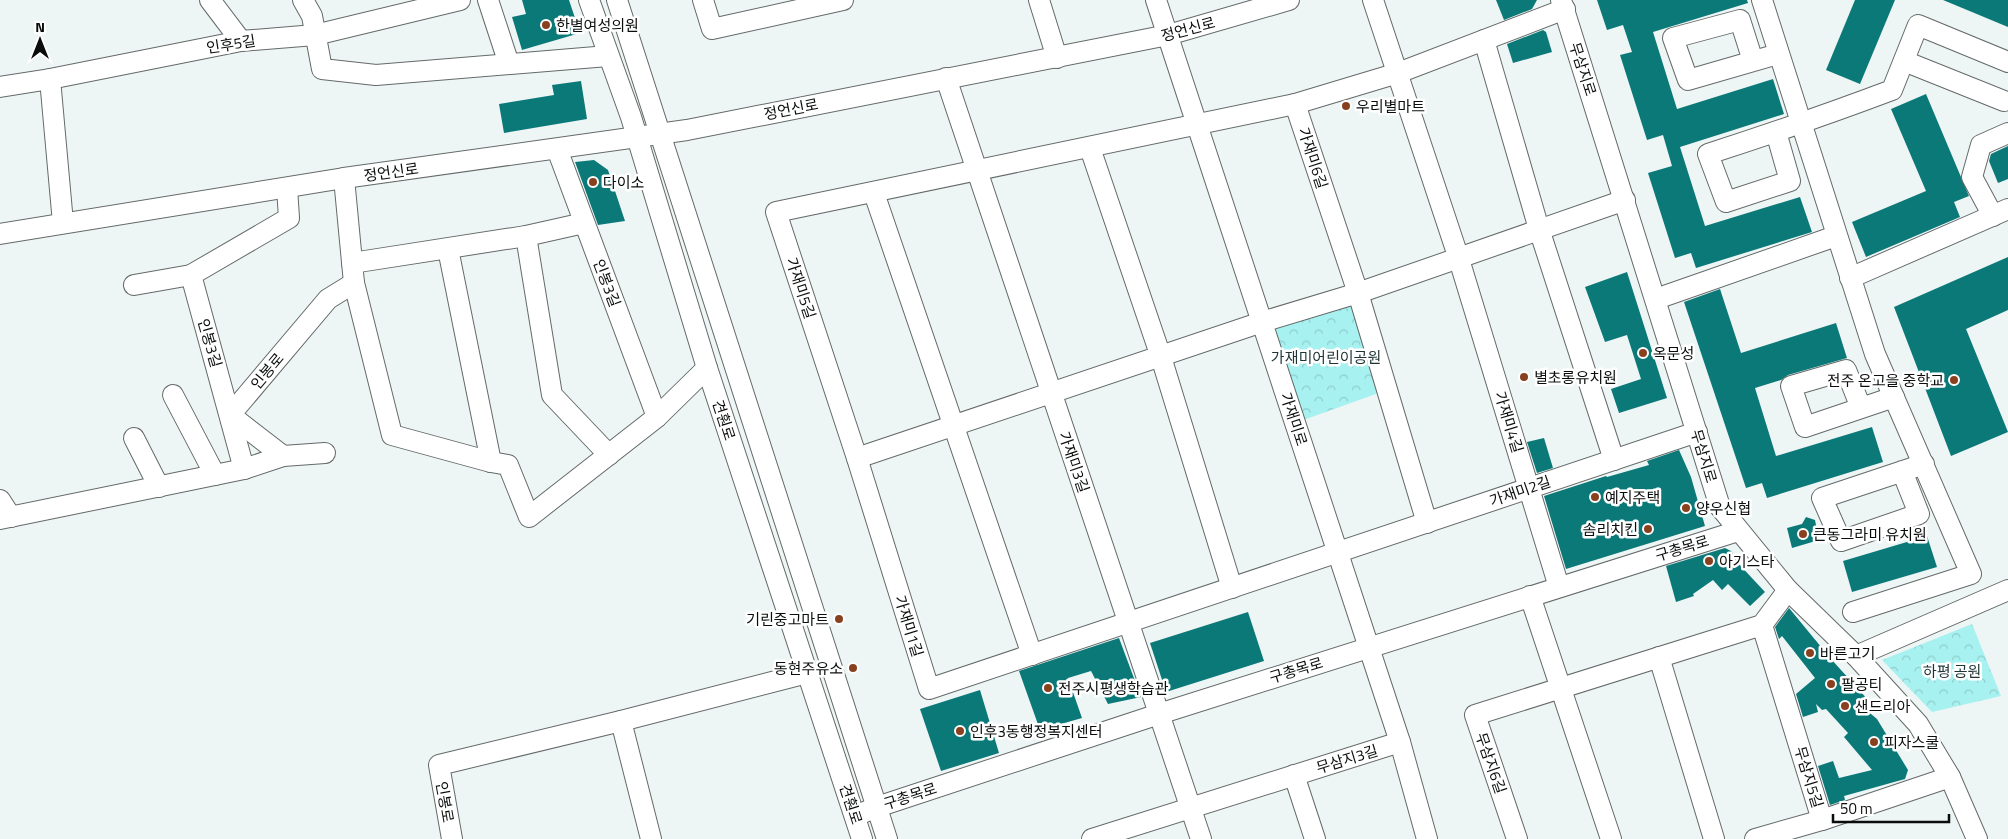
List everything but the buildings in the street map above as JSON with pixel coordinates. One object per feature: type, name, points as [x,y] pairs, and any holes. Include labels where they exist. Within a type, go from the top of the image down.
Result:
[{"type":"street","points":[[210,0],[241,40]]},
{"type":"street","points":[[303,0],[312,16],[322,69],[376,76],[608,56]]},
{"type":"street","name":"인후5길","points":[[0,87],[50,79],[241,40],[315,35],[460,0]]},
{"type":"street","points":[[488,0],[509,64]]},
{"type":"street","name":"견훤로","points":[[589,0],[637,137],[707,368],[862,839]]},
{"type":"street","name":"견훤로","points":[[617,0],[887,839]]},
{"type":"street","points":[[703,0],[712,29],[844,0]]},
{"type":"street","points":[[1039,0],[1057,58]]},
{"type":"street","name":"가재미로","points":[[1156,0],[1400,742],[1427,839]]},
{"type":"street","name":"정언신로","points":[[0,234],[344,178],[660,134],[1168,35],[1289,0]]},
{"type":"street","points":[[1372,0],[1398,73]]},
{"type":"street","points":[[1762,0],[1875,354],[1972,574],[1853,612]]},
{"type":"street","points":[[1197,125],[1295,104],[1398,73],[1484,40],[1563,5]]},
{"type":"street","name":"무삼지로","points":[[1563,5],[1720,507],[1788,590],[1856,656],[1918,724],[1950,778],[1977,839]]},
{"type":"street","points":[[1776,132],[1801,125],[1892,90],[1918,25],[2008,62]]},
{"type":"street","points":[[1484,40],[1515,141],[1539,229],[1614,460]]},
{"type":"street","points":[[1753,61],[1778,54]]},
{"type":"street","points":[[1904,61],[2004,101]]},
{"type":"street","name":"가재미4길","points":[[1398,73],[1458,256],[1559,587]]},
{"type":"street","points":[[946,78],[977,172]]},
{"type":"street","points":[[50,79],[63,223]]},
{"type":"street","name":"가재미6길","points":[[1295,104],[1358,293]]},
{"type":"street","name":"가재미5길","points":[[857,458],[776,212],[977,172],[1197,125]]},
{"type":"street","points":[[1850,278],[2001,213],[1972,177],[1981,145],[2008,133]]},
{"type":"street","points":[[1090,148],[1161,357],[1232,588]]},
{"type":"street","name":"인봉3길","points":[[557,149],[657,417]]},
{"type":"street","name":"가재미3길","points":[[977,172],[1128,623]]},
{"type":"street","points":[[344,178],[354,283],[392,435],[508,465],[529,517],[657,417],[707,368]]},
{"type":"street","points":[[134,286],[191,275],[289,218],[287,188]]},
{"type":"street","points":[[874,193],[955,425],[1032,655]]},
{"type":"street","points":[[857,458],[1262,322],[1358,293],[1458,256],[1625,200]]},
{"type":"street","points":[[352,263],[526,236],[584,223]]},
{"type":"street","points":[[526,236],[552,395],[609,455]]},
{"type":"street","points":[[1656,299],[1836,236]]},
{"type":"street","points":[[448,248],[491,462]]},
{"type":"street","name":"인봉3길","points":[[191,275],[244,469]]},
{"type":"street","name":"인봉로","points":[[230,415],[328,299],[354,283]]},
{"type":"street","points":[[1358,293],[1427,523]]},
{"type":"street","points":[[173,395],[215,475]]},
{"type":"street","points":[[1861,408],[1894,397]]},
{"type":"street","points":[[230,415],[283,456]]},
{"type":"street","name":"가재미2길","points":[[1338,552],[1697,432]]},
{"type":"street","points":[[134,438],[159,486]]},
{"type":"street","points":[[0,500],[6,518],[244,469],[283,456],[325,453]]},
{"type":"street","name":"가재미1길","points":[[857,458],[929,689],[1338,552]]},
{"type":"street","points":[[1902,471],[1919,514],[1840,541],[1822,498],[1902,471],[1924,464]]},
{"type":"street","name":"구총목로","points":[[856,816],[877,807],[1159,714],[1738,531]]},
{"type":"street","points":[[1762,625],[1788,590]]},
{"type":"street","points":[[1856,656],[2008,590]]},
{"type":"street","points":[[1530,596],[1611,839]]},
{"type":"street","points":[[1128,623],[1201,839]]},
{"type":"street","name":"무삼지6길","points":[[1516,839],[1475,715],[1762,625]]},
{"type":"street","name":"무삼지5길","points":[[1762,625],[1822,820]]},
{"type":"street","points":[[1660,657],[1714,839]]},
{"type":"street","points":[[651,839],[621,721],[807,673]]},
{"type":"street","name":"인봉로","points":[[452,839],[439,765],[621,721]]},
{"type":"street","name":"무삼지3길","points":[[1095,839],[1190,807],[1400,742]]},
{"type":"street","points":[[1294,775],[1315,839]]},
{"type":"street","name":"무삼지5길","points":[[1755,839],[1822,820],[1950,778]]},
{"type":"green space","name":"가재미어린이공원","points":[[1358,293],[1387,390],[1295,423],[1262,322]]},
{"type":"green space","name":"하평 공원","points":[[1972,624],[2001,696],[1932,712],[1882,660]]},
{"type":"place","name":"한별여성의원","points":[[546,25]]},
{"type":"place","name":"우리별마트","points":[[1346,106]]},
{"type":"place","name":"다이소","points":[[593,182]]},
{"type":"place","name":"옥문성","points":[[1643,353]]},
{"type":"place","name":"별초롱유치원","points":[[1524,377]]},
{"type":"place","name":"전주 온고을 중학교","points":[[1954,380]]},
{"type":"place","name":"예지주택","points":[[1595,497]]},
{"type":"place","name":"양우신협","points":[[1686,508]]},
{"type":"place","name":"솜리치킨","points":[[1648,529]]},
{"type":"place","name":"큰동그라미 유치원","points":[[1803,534]]},
{"type":"place","name":"아기스타","points":[[1709,561]]},
{"type":"place","name":"기린중고마트","points":[[839,619]]},
{"type":"place","name":"바른고기","points":[[1810,653]]},
{"type":"place","name":"동현주유소","points":[[853,668]]},
{"type":"place","name":"팔공티","points":[[1831,684]]},
{"type":"place","name":"전주시평생학습관","points":[[1048,688]]},
{"type":"place","name":"샌드리아","points":[[1845,706]]},
{"type":"place","name":"인후3동행정복지센터","points":[[960,731]]},
{"type":"place","name":"피자스쿨","points":[[1874,742]]}]
